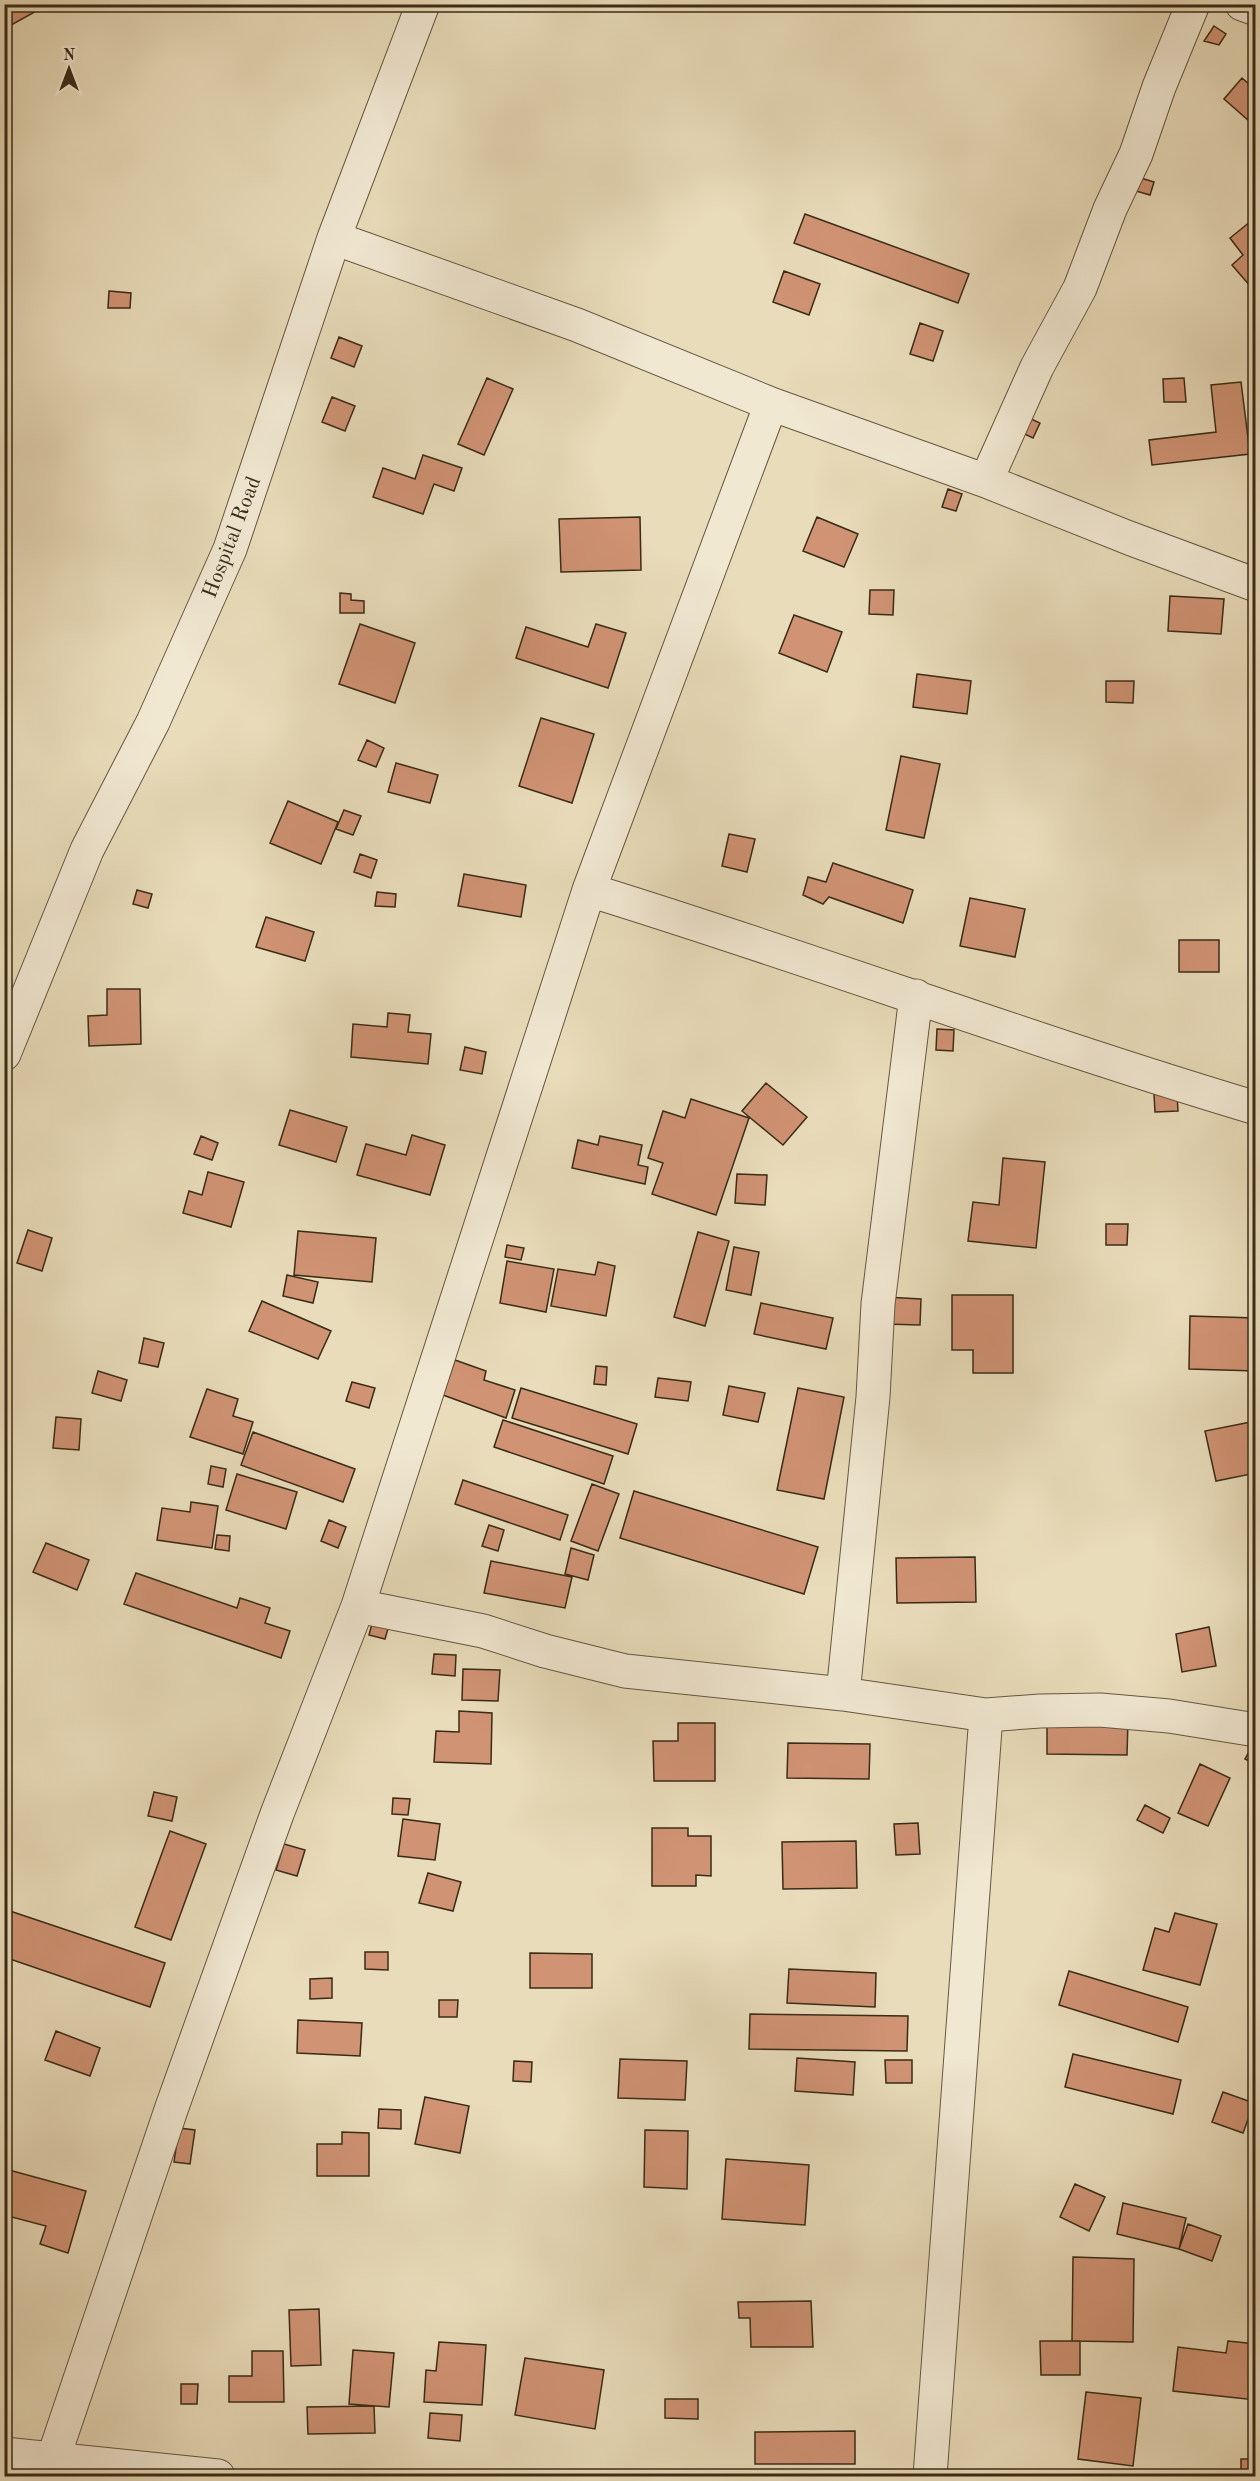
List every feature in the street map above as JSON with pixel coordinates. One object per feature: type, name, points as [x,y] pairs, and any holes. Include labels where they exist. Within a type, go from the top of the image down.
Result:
[{"type":"street","name":"Hospital Road","points":[[6,1049],[87,850],[153,722],[230,549],[334,238],[423,4]]},
{"type":"street","points":[[986,481],[1037,367],[1080,288],[1110,209],[1136,154],[1159,87],[1193,4]]},
{"type":"street","points":[[1242,4],[1256,9]]},
{"type":"street","points":[[334,238],[577,325],[771,404],[986,481],[1256,585]]},
{"type":"street","points":[[53,2459],[277,1814],[358,1606],[589,890],[771,404]]},
{"type":"street","points":[[589,890],[746,938],[916,996],[995,1026],[1256,1108]]},
{"type":"street","points":[[843,1694],[873,1397],[878,1304],[916,996]]},
{"type":"street","points":[[358,1606],[483,1631],[545,1651],[625,1671],[843,1694],[986,1715],[1100,1710],[1169,1716],[1256,1730]]},
{"type":"street","points":[[930,2476],[986,1715]]},
{"type":"street","points":[[4,2454],[218,2476]]},
{"type":"building","points":[[4,4],[49,4],[4,29]]},
{"type":"building","points":[[1214,26],[1226,34],[1219,45],[1204,41]]},
{"type":"building","points":[[1242,78],[1256,90],[1256,127],[1224,99]]},
{"type":"building","points":[[1141,178],[1154,182],[1150,195],[1136,191]]},
{"type":"building","points":[[805,214],[969,274],[958,303],[794,243]]},
{"type":"building","points":[[1256,217],[1256,283],[1251,287],[1232,265],[1243,255],[1230,238]]},
{"type":"building","points":[[784,271],[820,284],[809,315],[773,302]]},
{"type":"building","points":[[109,291],[131,293],[130,308],[108,308]]},
{"type":"building","points":[[920,323],[943,331],[933,361],[910,354]]},
{"type":"building","points":[[339,337],[362,346],[354,367],[331,358]]},
{"type":"building","points":[[487,378],[513,389],[484,455],[458,444]]},
{"type":"building","points":[[1184,378],[1186,402],[1164,402],[1163,379]]},
{"type":"building","points":[[1241,382],[1250,454],[1152,465],[1149,440],[1216,432],[1211,385]]},
{"type":"building","points":[[332,397],[355,406],[345,431],[322,422]]},
{"type":"building","points":[[1025,416],[1040,423],[1033,438],[1018,431]]},
{"type":"building","points":[[423,455],[462,468],[454,491],[434,484],[423,514],[373,497],[383,468],[415,479]]},
{"type":"building","points":[[948,489],[962,494],[956,511],[942,507]]},
{"type":"building","points":[[640,517],[641,570],[561,572],[559,519]]},
{"type":"building","points":[[817,517],[858,534],[844,567],[803,551]]},
{"type":"building","points":[[870,590],[894,590],[893,615],[869,614]]},
{"type":"building","points":[[340,593],[351,594],[351,600],[364,601],[364,613],[340,613]]},
{"type":"building","points":[[1170,596],[1224,599],[1221,634],[1168,631]]},
{"type":"building","points":[[794,615],[842,632],[827,672],[779,653]]},
{"type":"building","points":[[360,624],[415,643],[395,703],[339,684]]},
{"type":"building","points":[[596,624],[626,633],[608,688],[516,658],[526,627],[588,647]]},
{"type":"building","points":[[917,674],[971,681],[967,714],[913,707]]},
{"type":"building","points":[[1106,681],[1134,681],[1133,703],[1106,702]]},
{"type":"building","points":[[541,718],[594,734],[572,803],[519,786]]},
{"type":"building","points":[[367,740],[384,748],[376,767],[358,760]]},
{"type":"building","points":[[901,756],[940,764],[924,838],[886,830]]},
{"type":"building","points":[[396,763],[438,775],[430,803],[388,792]]},
{"type":"building","points":[[288,801],[338,822],[321,864],[270,843]]},
{"type":"building","points":[[344,810],[361,816],[353,835],[336,829]]},
{"type":"building","points":[[729,834],[755,839],[747,872],[722,866]]},
{"type":"building","points":[[360,854],[377,860],[371,878],[354,872]]},
{"type":"building","points":[[833,863],[913,890],[903,923],[829,897],[823,904],[803,895],[808,877],[826,882]]},
{"type":"building","points":[[464,874],[526,885],[521,917],[458,906]]},
{"type":"building","points":[[137,890],[152,894],[148,908],[133,904]]},
{"type":"building","points":[[377,892],[396,894],[395,907],[375,906]]},
{"type":"building","points":[[970,898],[1025,909],[1015,957],[960,946]]},
{"type":"building","points":[[266,917],[314,932],[305,961],[256,947]]},
{"type":"building","points":[[1179,940],[1219,940],[1219,972],[1179,972]]},
{"type":"building","points":[[107,989],[140,989],[141,1044],[89,1046],[88,1016],[107,1015]]},
{"type":"building","points":[[388,1013],[410,1015],[408,1032],[431,1034],[428,1064],[351,1057],[353,1024],[387,1027]]},
{"type":"building","points":[[937,1029],[954,1030],[953,1051],[936,1050]]},
{"type":"building","points":[[465,1047],[486,1052],[482,1074],[460,1070]]},
{"type":"building","points":[[766,1083],[807,1117],[783,1145],[742,1111]]},
{"type":"building","points":[[1154,1094],[1177,1094],[1178,1111],[1155,1112]]},
{"type":"building","points":[[691,1099],[749,1118],[716,1215],[652,1194],[663,1163],[648,1158],[663,1111],[685,1118]]},
{"type":"building","points":[[290,1110],[347,1127],[336,1162],[279,1145]]},
{"type":"building","points":[[412,1135],[445,1145],[430,1195],[357,1175],[366,1144],[406,1155]]},
{"type":"building","points":[[201,1136],[218,1143],[212,1160],[194,1154]]},
{"type":"building","points":[[600,1136],[642,1145],[638,1165],[648,1167],[645,1184],[572,1168],[578,1140],[598,1145]]},
{"type":"building","points":[[1003,1158],[1045,1162],[1036,1248],[968,1241],[973,1202],[999,1205]]},
{"type":"building","points":[[208,1172],[244,1182],[231,1227],[183,1213],[189,1191],[202,1195]]},
{"type":"building","points":[[737,1174],[767,1175],[765,1205],[735,1203]]},
{"type":"building","points":[[1106,1224],[1128,1224],[1127,1245],[1106,1245]]},
{"type":"building","points":[[28,1230],[52,1238],[42,1271],[17,1263]]},
{"type":"building","points":[[298,1231],[376,1238],[372,1282],[294,1275]]},
{"type":"building","points":[[698,1232],[729,1241],[705,1326],[674,1317]]},
{"type":"building","points":[[507,1245],[524,1248],[521,1260],[505,1257]]},
{"type":"building","points":[[734,1247],[759,1252],[751,1295],[726,1290]]},
{"type":"building","points":[[507,1261],[554,1269],[546,1312],[500,1303]]},
{"type":"building","points":[[598,1262],[615,1266],[606,1316],[551,1306],[558,1269],[595,1275]]},
{"type":"building","points":[[287,1275],[318,1282],[313,1303],[283,1296]]},
{"type":"building","points":[[952,1295],[1013,1295],[1013,1373],[973,1373],[973,1350],[952,1350]]},
{"type":"building","points":[[885,1297],[921,1299],[920,1325],[884,1324]]},
{"type":"building","points":[[262,1301],[331,1331],[318,1359],[249,1331]]},
{"type":"building","points":[[761,1303],[833,1318],[826,1349],[754,1334]]},
{"type":"building","points":[[1190,1316],[1256,1318],[1256,1371],[1189,1369]]},
{"type":"building","points":[[144,1338],[164,1343],[158,1367],[139,1363]]},
{"type":"building","points":[[455,1360],[486,1371],[484,1380],[515,1390],[506,1418],[443,1395]]},
{"type":"building","points":[[596,1366],[607,1367],[606,1385],[594,1384]]},
{"type":"building","points":[[98,1371],[127,1380],[121,1401],[92,1393]]},
{"type":"building","points":[[658,1378],[691,1382],[688,1401],[655,1397]]},
{"type":"building","points":[[352,1382],[375,1388],[369,1408],[346,1401]]},
{"type":"building","points":[[729,1386],[765,1393],[758,1422],[723,1415]]},
{"type":"building","points":[[521,1388],[637,1424],[628,1454],[512,1418]]},
{"type":"building","points":[[798,1388],[844,1397],[824,1499],[777,1490]]},
{"type":"building","points":[[207,1389],[238,1399],[233,1416],[253,1422],[243,1454],[190,1437]]},
{"type":"building","points":[[56,1417],[81,1419],[79,1450],[53,1448]]},
{"type":"building","points":[[503,1420],[613,1456],[604,1484],[494,1447]]},
{"type":"building","points":[[1256,1421],[1256,1473],[1216,1481],[1205,1431]]},
{"type":"building","points":[[253,1432],[355,1469],[343,1502],[241,1465]]},
{"type":"building","points":[[211,1466],[226,1469],[223,1487],[208,1484]]},
{"type":"building","points":[[237,1474],[297,1492],[286,1529],[226,1510]]},
{"type":"building","points":[[463,1480],[568,1515],[560,1540],[455,1504]]},
{"type":"building","points":[[592,1484],[619,1494],[598,1551],[571,1541]]},
{"type":"building","points":[[634,1491],[818,1547],[804,1594],[620,1538]]},
{"type":"building","points":[[191,1502],[218,1506],[212,1548],[157,1540],[162,1508],[190,1512]]},
{"type":"building","points":[[329,1520],[346,1527],[338,1548],[321,1541]]},
{"type":"building","points":[[489,1525],[504,1530],[498,1551],[482,1546]]},
{"type":"building","points":[[217,1535],[230,1536],[229,1551],[215,1549]]},
{"type":"building","points":[[46,1543],[89,1560],[77,1590],[33,1572]]},
{"type":"building","points":[[571,1548],[594,1555],[588,1580],[565,1574]]},
{"type":"building","points":[[975,1557],[976,1602],[897,1603],[896,1558]]},
{"type":"building","points":[[491,1561],[572,1577],[565,1608],[484,1593]]},
{"type":"building","points":[[136,1573],[237,1608],[240,1598],[270,1608],[265,1623],[290,1631],[281,1658],[124,1604]]},
{"type":"building","points":[[373,1620],[389,1625],[385,1639],[369,1635]]},
{"type":"building","points":[[1209,1627],[1216,1666],[1182,1672],[1176,1634]]},
{"type":"building","points":[[434,1654],[456,1655],[455,1676],[432,1674]]},
{"type":"building","points":[[463,1669],[500,1670],[498,1701],[462,1700]]},
{"type":"building","points":[[459,1711],[492,1713],[491,1764],[434,1762],[436,1731],[459,1732]]},
{"type":"building","points":[[1047,1721],[1128,1721],[1127,1755],[1047,1754]]},
{"type":"building","points":[[678,1723],[715,1723],[715,1781],[654,1781],[653,1741],[678,1741]]},
{"type":"building","points":[[788,1743],[870,1744],[869,1779],[787,1778]]},
{"type":"building","points":[[1256,1743],[1256,1765],[1245,1759]]},
{"type":"building","points":[[1200,1764],[1230,1778],[1208,1826],[1178,1813]]},
{"type":"building","points":[[154,1792],[177,1797],[172,1821],[148,1816]]},
{"type":"building","points":[[393,1798],[410,1799],[408,1815],[392,1814]]},
{"type":"building","points":[[1145,1805],[1170,1818],[1163,1833],[1137,1820]]},
{"type":"building","points":[[403,1819],[440,1824],[435,1860],[398,1856]]},
{"type":"building","points":[[918,1823],[920,1854],[896,1855],[894,1824]]},
{"type":"building","points":[[652,1828],[688,1828],[688,1836],[711,1836],[711,1876],[696,1875],[696,1886],[652,1886]]},
{"type":"building","points":[[170,1831],[206,1844],[171,1940],[135,1927]]},
{"type":"building","points":[[856,1841],[857,1888],[783,1889],[782,1842]]},
{"type":"building","points":[[284,1844],[305,1850],[297,1876],[276,1870]]},
{"type":"building","points":[[428,1873],[461,1882],[453,1911],[419,1903]]},
{"type":"building","points":[[4,1909],[165,1963],[150,2007],[4,1957]]},
{"type":"building","points":[[1175,1913],[1217,1924],[1200,1985],[1143,1970],[1155,1928],[1169,1932]]},
{"type":"building","points":[[365,1952],[388,1952],[388,1970],[365,1969]]},
{"type":"building","points":[[530,1953],[592,1954],[592,1988],[530,1988]]},
{"type":"building","points":[[789,1969],[876,1973],[875,2007],[787,2003]]},
{"type":"building","points":[[1069,1971],[1188,2007],[1178,2042],[1059,2005]]},
{"type":"building","points":[[332,1978],[332,1998],[310,1999],[310,1979]]},
{"type":"building","points":[[439,2000],[458,2000],[457,2017],[439,2017]]},
{"type":"building","points":[[750,2014],[908,2016],[907,2051],[749,2049]]},
{"type":"building","points":[[298,2020],[362,2023],[360,2056],[297,2053]]},
{"type":"building","points":[[56,2031],[100,2048],[90,2076],[45,2060]]},
{"type":"building","points":[[1073,2054],[1181,2080],[1173,2114],[1065,2087]]},
{"type":"building","points":[[797,2058],[855,2062],[853,2095],[795,2091]]},
{"type":"building","points":[[620,2059],[687,2061],[685,2100],[618,2098]]},
{"type":"building","points":[[885,2060],[912,2060],[912,2083],[886,2083]]},
{"type":"building","points":[[514,2061],[532,2062],[531,2082],[513,2081]]},
{"type":"building","points":[[1223,2092],[1254,2103],[1243,2133],[1212,2122]]},
{"type":"building","points":[[425,2097],[469,2106],[460,2153],[415,2144]]},
{"type":"building","points":[[379,2109],[401,2110],[401,2129],[378,2128]]},
{"type":"building","points":[[179,2128],[195,2130],[190,2164],[174,2162]]},
{"type":"building","points":[[645,2130],[688,2131],[687,2189],[644,2187]]},
{"type":"building","points":[[342,2132],[369,2133],[369,2176],[317,2176],[317,2144],[342,2144]]},
{"type":"building","points":[[726,2159],[809,2165],[805,2225],[722,2219]]},
{"type":"building","points":[[9,2170],[86,2191],[68,2253],[40,2244],[46,2226],[4,2215],[4,2184]]},
{"type":"building","points":[[1075,2184],[1105,2197],[1089,2231],[1060,2217]]},
{"type":"building","points":[[1123,2203],[1186,2218],[1179,2249],[1117,2234]]},
{"type":"building","points":[[1188,2224],[1221,2236],[1212,2261],[1179,2249]]},
{"type":"building","points":[[1073,2257],[1134,2259],[1133,2342],[1072,2341]]},
{"type":"building","points":[[811,2301],[813,2347],[751,2347],[750,2318],[739,2318],[738,2302]]},
{"type":"building","points":[[319,2309],[321,2365],[291,2366],[289,2310]]},
{"type":"building","points":[[1040,2341],[1080,2341],[1080,2375],[1041,2375]]},
{"type":"building","points":[[1228,2341],[1256,2344],[1256,2400],[1173,2391],[1178,2347],[1226,2353]]},
{"type":"building","points":[[439,2342],[486,2345],[482,2405],[424,2402],[426,2370],[436,2371]]},
{"type":"building","points":[[353,2350],[394,2353],[389,2407],[349,2404]]},
{"type":"building","points":[[252,2351],[283,2351],[284,2402],[229,2402],[229,2376],[252,2376]]},
{"type":"building","points":[[525,2358],[604,2370],[595,2429],[515,2415]]},
{"type":"building","points":[[181,2384],[198,2384],[197,2404],[181,2404]]},
{"type":"building","points":[[1086,2392],[1141,2398],[1133,2466],[1078,2459]]},
{"type":"building","points":[[665,2399],[698,2399],[698,2419],[665,2418]]},
{"type":"building","points":[[374,2406],[375,2433],[308,2434],[307,2407]]},
{"type":"building","points":[[430,2413],[462,2415],[460,2441],[428,2438]]},
{"type":"building","points":[[855,2431],[855,2464],[755,2464],[755,2432]]},
{"type":"building","points":[[1241,2459],[1256,2459],[1256,2476],[1241,2476]]},
{"type":"building","points":[[1053,2474],[1078,2475],[1053,2476]]}]
